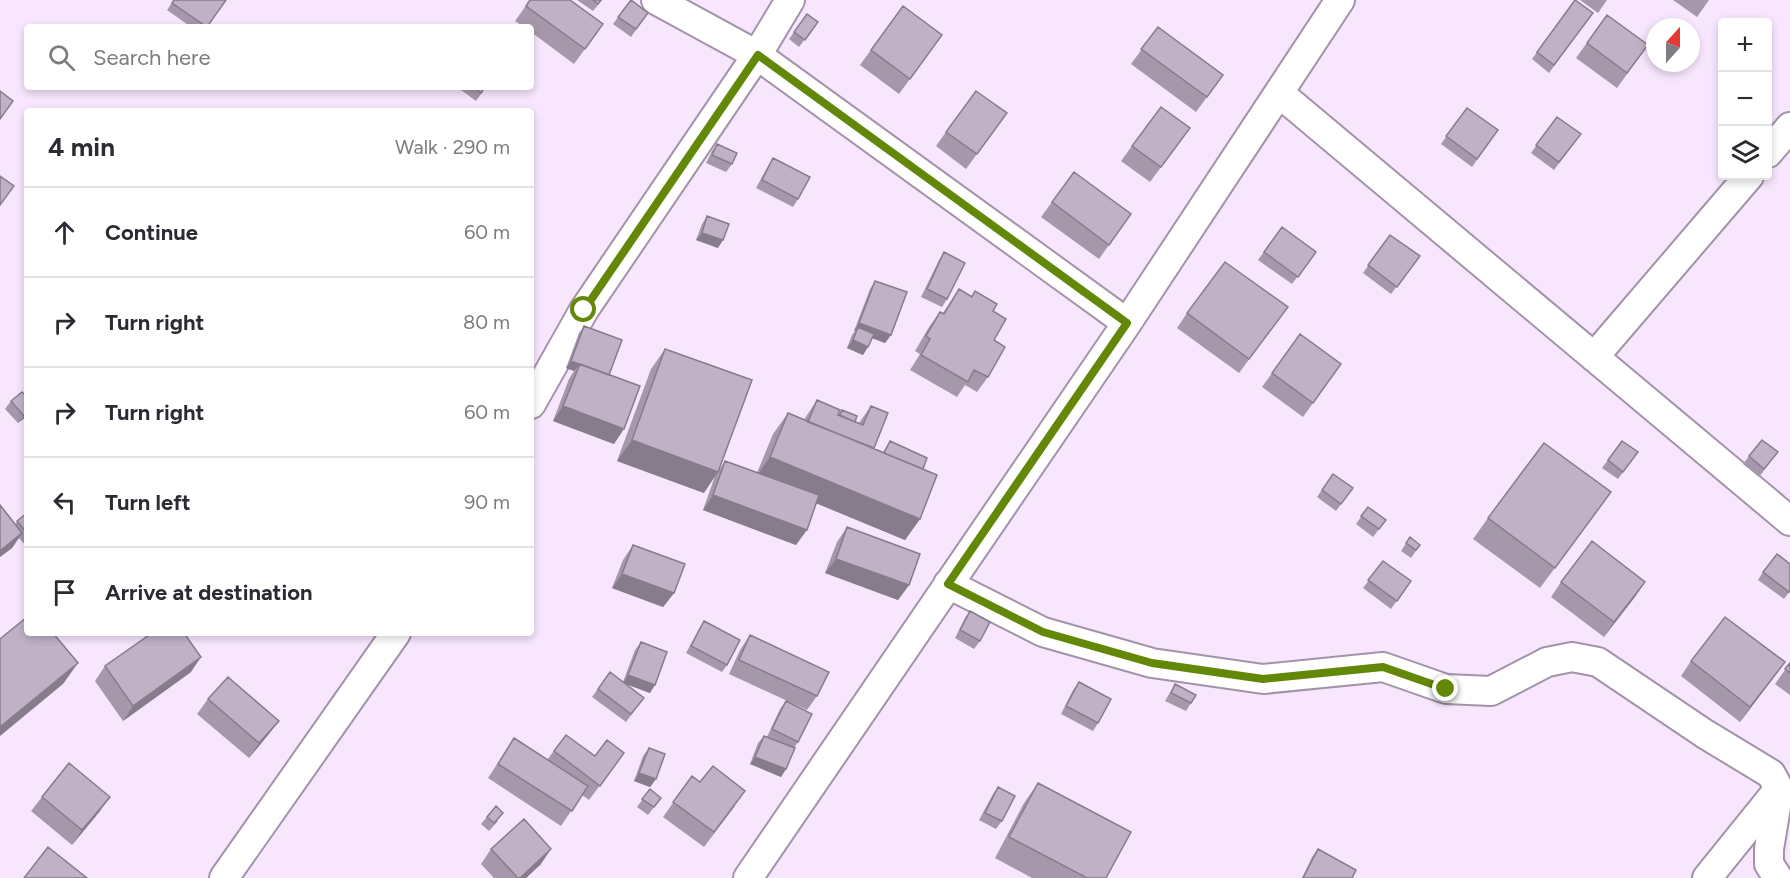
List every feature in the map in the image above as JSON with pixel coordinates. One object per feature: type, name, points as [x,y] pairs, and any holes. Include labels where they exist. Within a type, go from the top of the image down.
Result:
[{"type":"street","points":[[656,0],[758,55],[1127,323]]},
{"type":"street","points":[[534,399],[584,310],[758,55],[790,0]]},
{"type":"street","points":[[748,878],[1127,323],[1340,0]]},
{"type":"street","points":[[1279,93],[1790,521]]},
{"type":"street","points":[[1772,147],[1790,127]]},
{"type":"street","points":[[1594,357],[1746,180]]},
{"type":"street","points":[[948,584],[1043,632],[1152,663],[1263,679],[1383,667],[1446,689],[1491,691],[1547,662],[1572,657],[1598,662],[1705,734],[1784,781]]},
{"type":"street","points":[[224,878],[394,636]]},
{"type":"street","points":[[1707,878],[1784,781]]},
{"type":"street","points":[[1778,878],[1769,864],[1769,849],[1784,781]]},
{"type":"building","points":[[174,0],[226,0],[209,24],[203,24],[172,3]]},
{"type":"building","points":[[530,0],[570,0],[603,24],[585,49],[526,6]]},
{"type":"building","points":[[631,0],[648,13],[636,29],[618,17]]},
{"type":"building","points":[[1575,0],[1593,13],[1554,65],[1537,52]]},
{"type":"building","points":[[903,6],[942,35],[910,79],[871,50]]},
{"type":"building","points":[[807,14],[818,22],[805,40],[794,32]]},
{"type":"building","points":[[1607,15],[1646,44],[1646,48],[1627,73],[1587,43]]},
{"type":"building","points":[[1158,27],[1223,75],[1207,97],[1141,49]]},
{"type":"building","points":[[0,91],[13,101],[0,119]]},
{"type":"building","points":[[976,91],[1007,113],[977,154],[946,132]]},
{"type":"building","points":[[1161,107],[1190,128],[1161,167],[1132,146]]},
{"type":"building","points":[[1467,108],[1498,130],[1477,159],[1446,136]]},
{"type":"building","points":[[1557,117],[1581,134],[1559,162],[1536,145]]},
{"type":"building","points":[[717,144],[737,153],[732,164],[712,155]]},
{"type":"building","points":[[773,158],[810,177],[798,199],[762,180]]},
{"type":"building","points":[[1074,172],[1131,214],[1109,245],[1052,202]]},
{"type":"building","points":[[0,176],[14,186],[0,205]]},
{"type":"building","points":[[707,216],[729,224],[723,240],[702,233]]},
{"type":"building","points":[[1282,227],[1316,252],[1298,277],[1264,252]]},
{"type":"building","points":[[1390,235],[1420,256],[1397,287],[1368,265]]},
{"type":"building","points":[[944,252],[965,263],[947,299],[927,289]]},
{"type":"building","points":[[1225,262],[1288,307],[1249,359],[1187,313]]},
{"type":"building","points":[[875,281],[907,292],[891,335],[859,323]]},
{"type":"building","points":[[959,289],[972,297],[975,291],[997,304],[993,311],[1006,319],[994,340],[1005,347],[988,377],[974,370],[968,382],[921,355],[930,339],[926,336],[940,312],[944,314]]},
{"type":"building","points":[[584,326],[622,340],[609,375],[571,361]]},
{"type":"building","points":[[858,327],[874,334],[868,347],[853,340]]},
{"type":"building","points":[[1300,334],[1341,364],[1313,403],[1272,373]]},
{"type":"building","points":[[665,349],[752,380],[718,472],[632,440]]},
{"type":"building","points":[[580,364],[640,386],[624,429],[563,406]]},
{"type":"building","points":[[22,392],[24,394],[24,416],[11,401]]},
{"type":"building","points":[[817,400],[840,410],[838,415],[863,425],[871,406],[888,413],[874,448],[808,422]]},
{"type":"building","points":[[842,410],[857,416],[855,422],[840,415]]},
{"type":"building","points":[[788,413],[937,475],[920,519],[770,457]]},
{"type":"building","points":[[1762,440],[1778,452],[1764,469],[1749,456]]},
{"type":"building","points":[[890,441],[927,458],[923,469],[884,453]]},
{"type":"building","points":[[1622,441],[1638,452],[1623,472],[1608,460]]},
{"type":"building","points":[[1544,443],[1611,492],[1555,568],[1488,518]]},
{"type":"building","points":[[725,461],[819,495],[807,530],[713,495]]},
{"type":"building","points":[[1333,474],[1353,488],[1341,504],[1322,490]]},
{"type":"building","points":[[0,505],[22,533],[0,551]]},
{"type":"building","points":[[1368,507],[1386,520],[1379,529],[1361,516]]},
{"type":"building","points":[[24,515],[24,529],[17,521]]},
{"type":"building","points":[[847,527],[920,554],[909,585],[836,559]]},
{"type":"building","points":[[1410,537],[1420,545],[1416,550],[1406,543]]},
{"type":"building","points":[[1592,541],[1645,582],[1614,622],[1561,582]]},
{"type":"building","points":[[633,545],[685,564],[674,593],[622,574]]},
{"type":"building","points":[[1777,554],[1790,564],[1789,592],[1763,572]]},
{"type":"building","points":[[1383,561],[1411,581],[1397,601],[1368,580]]},
{"type":"building","points":[[970,611],[990,622],[980,641],[960,630]]},
{"type":"building","points":[[1725,617],[1785,662],[1750,707],[1691,661]]},
{"type":"building","points":[[24,619],[24,636],[56,636],[78,663],[0,727],[0,639]]},
{"type":"building","points":[[704,621],[740,640],[727,665],[691,646]]},
{"type":"building","points":[[750,635],[829,672],[817,696],[739,660]]},
{"type":"building","points":[[148,636],[186,636],[201,657],[133,706],[105,666]]},
{"type":"building","points":[[641,642],[667,652],[655,685],[628,675]]},
{"type":"building","points":[[1790,663],[1790,673],[1785,669]]},
{"type":"building","points":[[610,672],[644,698],[631,714],[598,689]]},
{"type":"building","points":[[228,677],[279,721],[259,743],[208,699]]},
{"type":"building","points":[[1079,682],[1111,699],[1098,723],[1066,706]]},
{"type":"building","points":[[1175,684],[1196,695],[1191,703],[1171,693]]},
{"type":"building","points":[[786,701],[812,714],[798,742],[772,729]]},
{"type":"building","points":[[566,735],[595,756],[607,740],[624,753],[600,786],[554,751]]},
{"type":"building","points":[[764,736],[795,748],[786,769],[755,757]]},
{"type":"building","points":[[514,738],[588,786],[572,811],[498,764]]},
{"type":"building","points":[[649,748],[665,754],[656,779],[639,773]]},
{"type":"building","points":[[69,763],[110,797],[82,830],[42,797]]},
{"type":"building","points":[[713,766],[745,791],[714,832],[673,802],[692,776],[700,782]]},
{"type":"building","points":[[1038,783],[1131,832],[1106,878],[1087,878],[1009,837]]},
{"type":"building","points":[[998,787],[1015,796],[1002,821],[985,813]]},
{"type":"building","points":[[650,789],[661,798],[654,807],[642,799]]},
{"type":"building","points":[[496,806],[503,813],[494,823],[487,817]]},
{"type":"building","points":[[524,819],[551,849],[518,878],[491,849]]},
{"type":"building","points":[[48,847],[87,878],[24,878]]},
{"type":"building","points":[[1318,849],[1356,870],[1352,878],[1303,878]]},
{"type":"route","points":[[584,310],[758,55],[1127,323],[948,584],[1043,632],[1152,663],[1263,679],[1383,667],[1446,689]]}]
